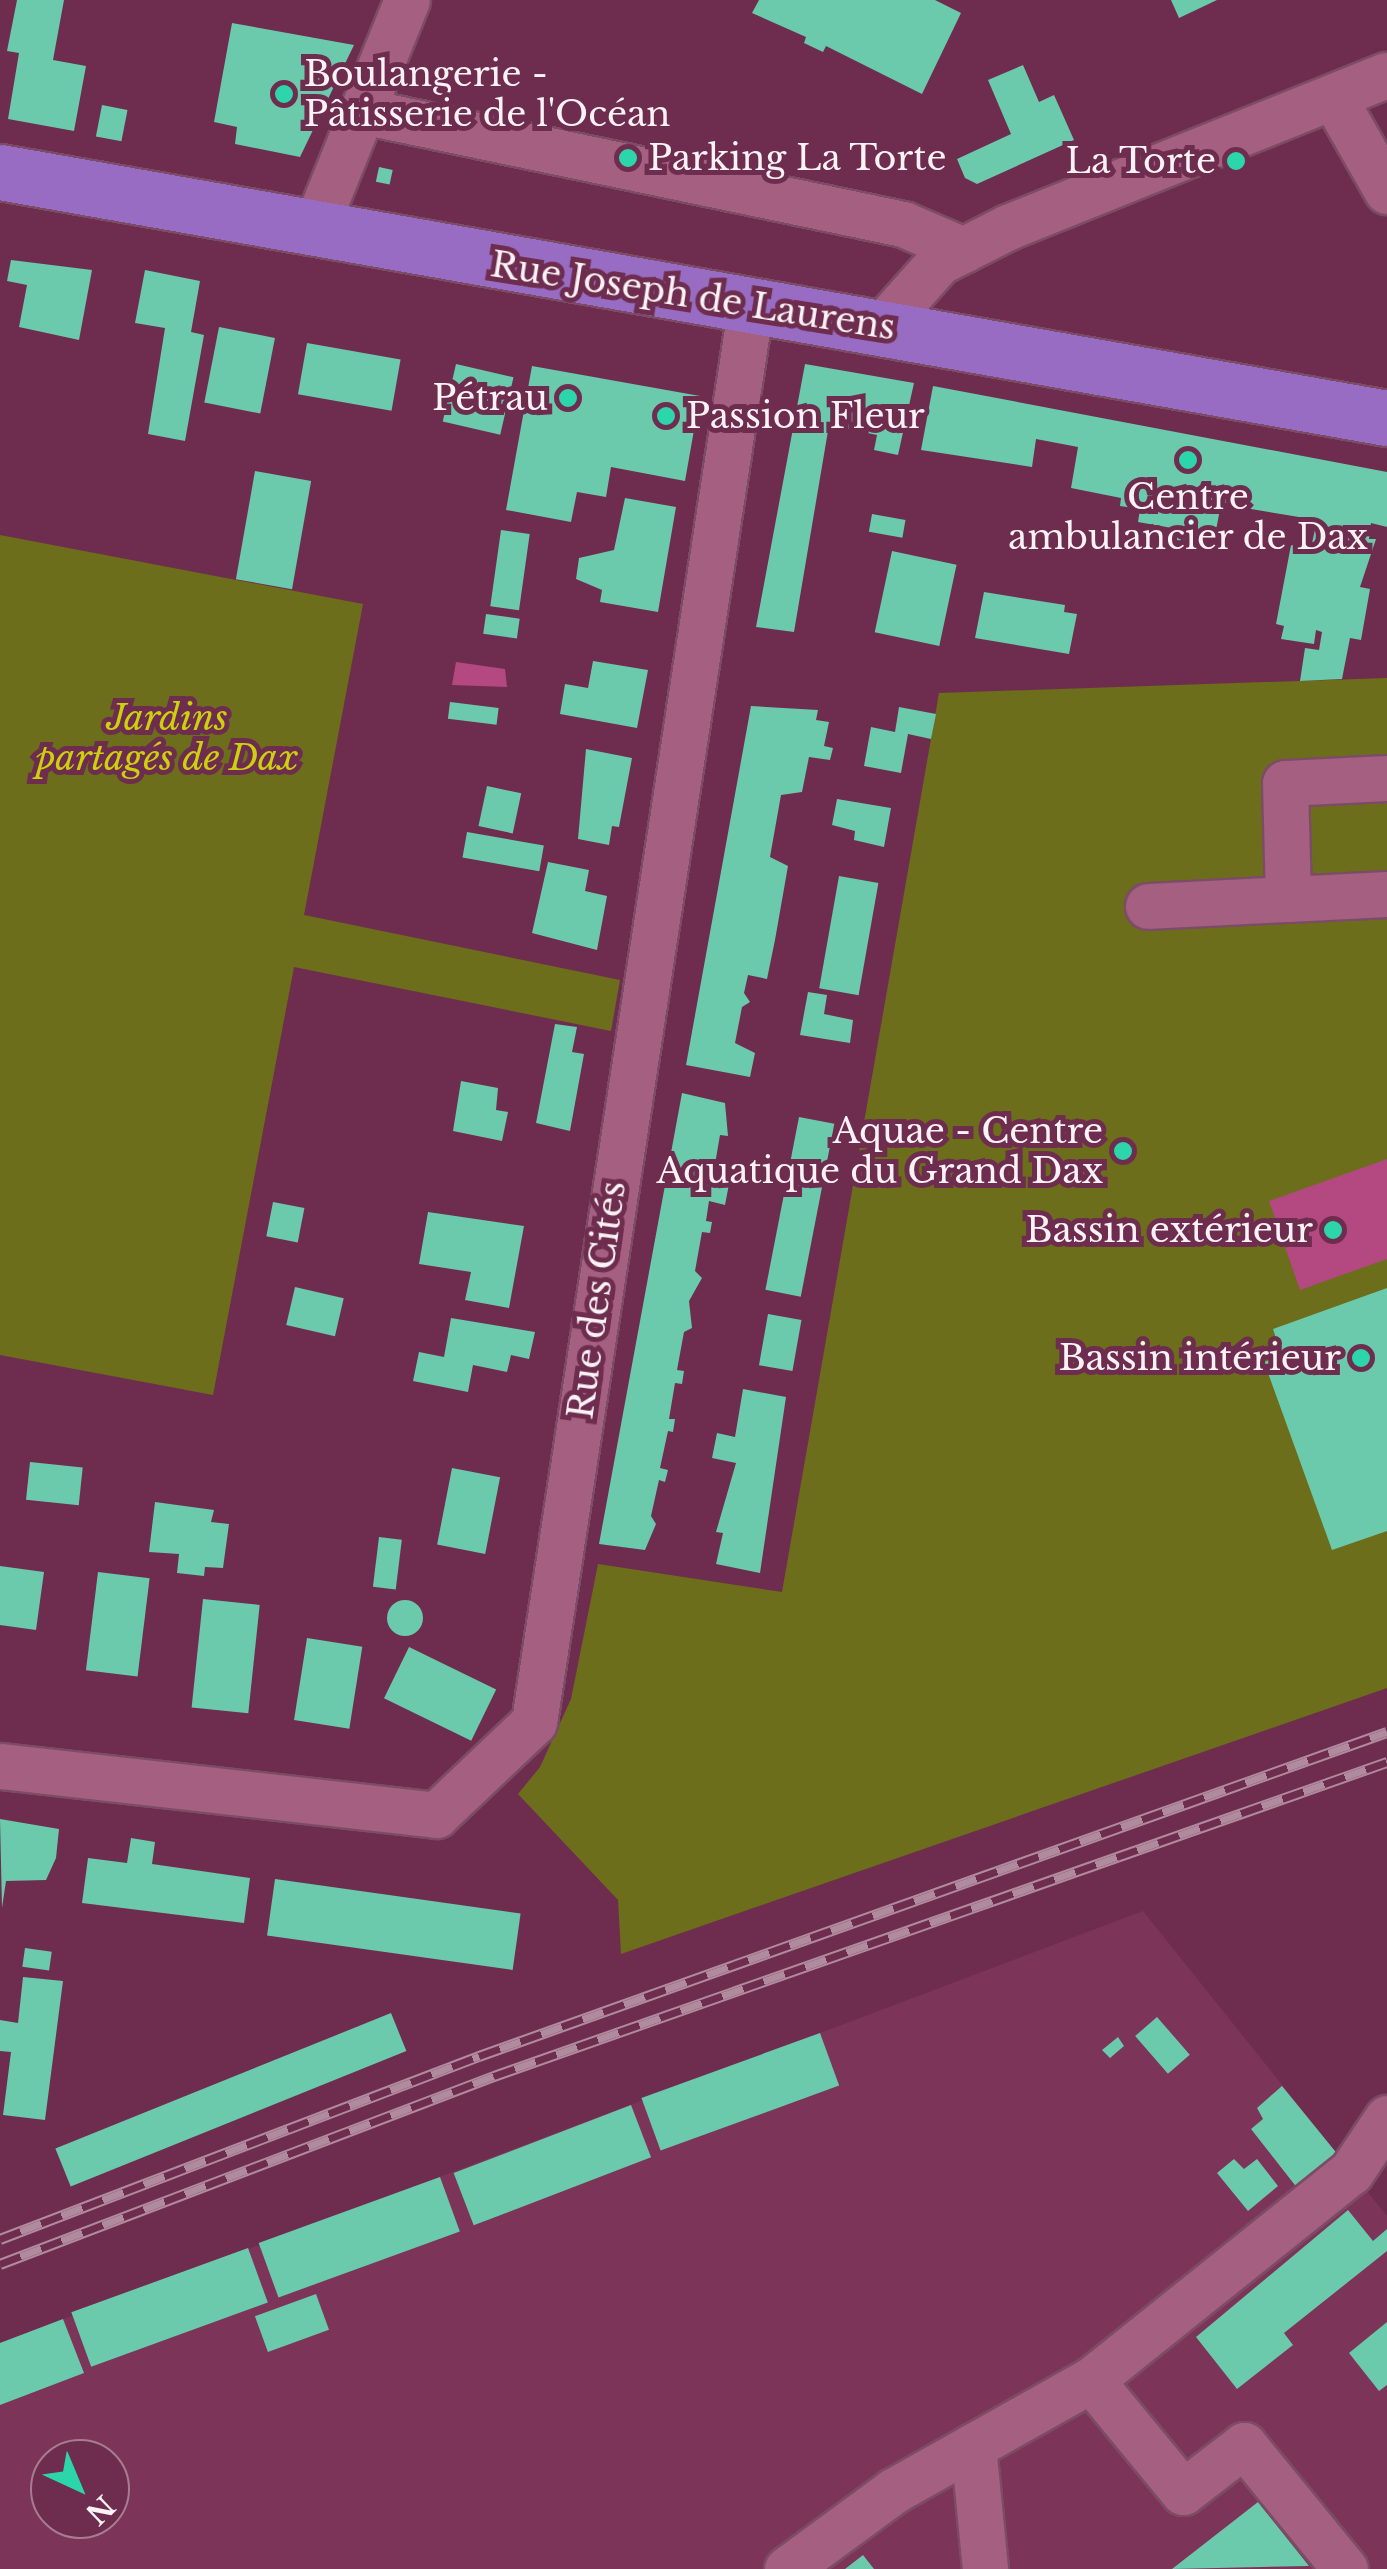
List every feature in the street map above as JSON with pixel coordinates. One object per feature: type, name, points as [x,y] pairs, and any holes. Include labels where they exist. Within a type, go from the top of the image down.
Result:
[{"type":"main road","name":"Rue Joseph de Laurens","points":[[0,172],[750,310],[882,326],[1387,418]]},
{"type":"street","points":[[314,230],[407,0]]},
{"type":"street","points":[[882,326],[939,262],[1335,100],[1387,75]]},
{"type":"street","points":[[1335,100],[1387,191]]},
{"type":"street","points":[[362,111],[903,224],[964,250]]},
{"type":"street","name":"Rue des Cités","points":[[0,1766],[436,1815],[534,1722],[750,310]]},
{"type":"street","points":[[1288,899],[1285,783],[1387,778]]},
{"type":"street","points":[[1148,906],[1387,894]]},
{"type":"street","points":[[787,2569],[893,2491],[1091,2380],[1351,2172],[1387,2118]]},
{"type":"street","points":[[1091,2380],[1183,2492],[1244,2445],[1345,2569]]},
{"type":"street","points":[[973,2446],[985,2569]]},
{"type":"shaded area","points":[[456,662],[505,669],[507,687],[452,685]]},
{"type":"shaded area","name":"Bassin extérieur","points":[[1387,1159],[1387,1259],[1300,1290],[1269,1201]]},
{"type":"shaded area","points":[[1143,1911],[1387,2216],[1387,2569],[0,2569],[0,2343]]},
{"type":"green space","name":"Jardins partagés de Dax","points":[[0,535],[363,604],[304,915],[620,980],[611,1031],[294,967],[213,1395],[0,1355]]},
{"type":"green space","name":"Aquae - Centre Aquatique du Grand Dax","points":[[1387,678],[1387,1688],[621,1954],[618,1900],[518,1794],[540,1767],[571,1699],[598,1564],[782,1592],[939,693]]},
{"type":"building","points":[[17,0],[64,0],[53,60],[86,66],[74,131],[8,119],[19,53],[7,51]]},
{"type":"building","points":[[759,0],[935,0],[961,13],[922,94],[826,46],[823,52],[804,43],[806,37],[752,13]]},
{"type":"building","points":[[1171,0],[1217,0],[1179,18]]},
{"type":"building","points":[[232,23],[354,45],[300,157],[235,144],[237,127],[214,122]]},
{"type":"building","points":[[1023,65],[1039,102],[1054,95],[1074,140],[977,184],[965,178],[957,159],[1011,134],[988,80]]},
{"type":"building","points":[[102,105],[128,110],[121,141],[96,136]]},
{"type":"building","points":[[379,167],[393,170],[390,185],[376,182]]},
{"type":"building","points":[[11,260],[92,270],[79,340],[19,327],[27,285],[7,281]]},
{"type":"building","points":[[145,270],[200,281],[191,332],[204,335],[185,441],[148,434],[165,328],[135,323]]},
{"type":"building","points":[[219,327],[275,338],[260,413],[204,403]]},
{"type":"building","points":[[307,343],[401,359],[392,411],[298,394]]},
{"type":"building","points":[[456,364],[513,377],[500,435],[443,421]]},
{"type":"building","points":[[805,364],[914,383],[898,455],[874,450],[877,435],[829,425],[794,632],[756,627]]},
{"type":"building","points":[[532,366],[700,396],[685,481],[611,467],[606,497],[577,492],[571,522],[506,510]]},
{"type":"building","points":[[933,386],[1387,472],[1387,527],[1371,523],[1369,539],[1376,539],[1360,587],[1370,589],[1361,640],[1350,638],[1342,679],[1300,681],[1305,648],[1319,650],[1322,632],[1316,630],[1314,644],[1281,639],[1284,626],[1276,624],[1291,545],[1311,548],[1317,520],[1221,504],[1213,546],[1171,539],[1172,528],[1138,522],[1140,509],[1120,506],[1121,498],[1071,488],[1078,447],[1036,439],[1032,467],[921,450]]},
{"type":"building","points":[[255,471],[311,481],[292,589],[236,579]]},
{"type":"building","points":[[625,498],[676,507],[658,612],[600,602],[602,590],[576,579],[579,558],[614,550]]},
{"type":"building","points":[[872,514],[905,520],[902,538],[869,532]]},
{"type":"building","points":[[501,530],[530,534],[519,610],[490,606]]},
{"type":"building","points":[[892,551],[957,565],[939,646],[875,632]]},
{"type":"building","points":[[984,592],[1065,605],[1064,612],[1077,614],[1069,654],[975,638]]},
{"type":"building","points":[[486,614],[520,619],[517,639],[483,634]]},
{"type":"building","points":[[593,661],[648,670],[637,728],[560,714],[565,684],[588,688]]},
{"type":"building","points":[[450,702],[499,708],[497,725],[448,719]]},
{"type":"building","points":[[751,706],[818,710],[816,720],[829,722],[824,746],[833,748],[830,760],[809,757],[802,792],[781,795],[770,857],[788,866],[775,940],[767,979],[748,975],[744,993],[750,1002],[742,1007],[735,1043],[755,1053],[750,1077],[686,1065]]},
{"type":"building","points":[[899,707],[936,714],[931,739],[908,734],[901,773],[864,766],[871,727],[895,732]]},
{"type":"building","points":[[586,749],[632,758],[619,827],[612,826],[609,845],[578,839]]},
{"type":"building","points":[[487,786],[521,793],[513,833],[478,826]]},
{"type":"building","points":[[837,799],[891,808],[884,847],[854,840],[855,831],[832,825]]},
{"type":"building","points":[[467,832],[544,846],[539,871],[462,858]]},
{"type":"building","points":[[548,862],[589,870],[585,891],[607,896],[597,950],[532,933]]},
{"type":"building","points":[[839,876],[878,883],[859,995],[819,988]]},
{"type":"building","points":[[808,992],[827,995],[824,1014],[853,1020],[850,1043],[800,1035]]},
{"type":"building","points":[[555,1024],[577,1027],[572,1052],[584,1054],[570,1131],[536,1123]]},
{"type":"building","points":[[461,1081],[498,1088],[496,1110],[508,1112],[502,1141],[453,1131]]},
{"type":"building","points":[[682,1093],[725,1103],[728,1136],[720,1135],[714,1170],[730,1179],[725,1205],[709,1201],[706,1221],[712,1222],[710,1233],[702,1232],[695,1271],[702,1278],[689,1301],[692,1328],[684,1332],[677,1370],[684,1371],[682,1384],[675,1383],[669,1419],[675,1419],[673,1432],[668,1431],[660,1468],[668,1470],[665,1482],[659,1480],[651,1516],[656,1524],[645,1550],[599,1544]]},
{"type":"building","points":[[799,1117],[834,1124],[801,1297],[765,1290]]},
{"type":"building","points":[[273,1202],[304,1208],[298,1242],[266,1236]]},
{"type":"building","points":[[428,1212],[524,1226],[509,1308],[465,1300],[471,1272],[419,1264]]},
{"type":"building","points":[[295,1287],[344,1298],[335,1336],[286,1325]]},
{"type":"building","points":[[1387,1288],[1387,1531],[1332,1550],[1264,1362],[1282,1356],[1273,1329]]},
{"type":"building","points":[[768,1314],[801,1320],[792,1371],[759,1365]]},
{"type":"building","points":[[451,1318],[535,1332],[529,1359],[511,1355],[507,1372],[473,1365],[468,1392],[413,1381],[419,1352],[444,1357]]},
{"type":"building","points":[[743,1389],[786,1397],[760,1573],[716,1564],[723,1533],[716,1532],[736,1463],[712,1458],[717,1433],[735,1437]]},
{"type":"building","points":[[30,1462],[83,1468],[79,1505],[26,1500]]},
{"type":"building","points":[[452,1468],[500,1477],[485,1554],[437,1545]]},
{"type":"building","points":[[155,1502],[214,1510],[211,1522],[229,1524],[223,1568],[205,1567],[204,1576],[177,1573],[179,1554],[149,1552]]},
{"type":"building","points":[[379,1537],[402,1540],[396,1589],[373,1587]]},
{"type":"building","points":[[0,1566],[44,1572],[36,1630],[0,1625]]},
{"type":"building","points":[[98,1572],[150,1578],[138,1677],[86,1670]]},
{"type":"building","points":[[203,1599],[260,1605],[248,1713],[192,1707]]},
{"type":"building","points":[[405,1600],[417,1606],[423,1618],[417,1630],[405,1636],[393,1630],[387,1618],[393,1606]]},
{"type":"building","points":[[307,1638],[362,1647],[349,1729],[294,1720]]},
{"type":"building","points":[[409,1647],[496,1690],[471,1741],[384,1698]]},
{"type":"building","points":[[0,1819],[59,1829],[56,1858],[46,1880],[6,1881],[2,1908]]},
{"type":"building","points":[[131,1838],[155,1842],[152,1864],[250,1878],[244,1923],[82,1903],[88,1858],[127,1863]]},
{"type":"building","points":[[275,1879],[521,1914],[513,1970],[267,1935]]},
{"type":"building","points":[[25,1948],[52,1952],[49,1971],[22,1967]]},
{"type":"building","points":[[23,1977],[63,1981],[45,2120],[3,2115],[11,2052],[0,2051],[0,2020],[18,2023]]},
{"type":"building","points":[[391,2013],[406,2051],[71,2187],[55,2149]]},
{"type":"building","points":[[1157,2017],[1190,2055],[1168,2074],[1135,2036]]},
{"type":"building","points":[[820,2033],[839,2086],[661,2151],[641,2098]]},
{"type":"building","points":[[1118,2037],[1124,2046],[1110,2058],[1102,2050]]},
{"type":"building","points":[[1282,2086],[1339,2156],[1298,2189],[1251,2129],[1263,2119],[1257,2108]]},
{"type":"building","points":[[631,2105],[651,2157],[474,2225],[454,2173]]},
{"type":"building","points":[[1234,2159],[1244,2169],[1257,2159],[1278,2186],[1248,2211],[1217,2173]]},
{"type":"building","points":[[440,2177],[460,2232],[278,2298],[259,2243]]},
{"type":"building","points":[[1348,2210],[1373,2241],[1387,2229],[1387,2251],[1284,2333],[1293,2345],[1237,2389],[1196,2337]]},
{"type":"building","points":[[248,2248],[268,2303],[91,2367],[71,2312]]},
{"type":"building","points":[[316,2294],[329,2330],[268,2352],[255,2316]]},
{"type":"building","points":[[63,2319],[84,2373],[0,2405],[0,2343]]},
{"type":"building","points":[[1387,2322],[1387,2385],[1379,2391],[1349,2353]]},
{"type":"building","points":[[1258,2502],[1309,2566],[1172,2569]]},
{"type":"building","points":[[863,2555],[874,2569],[845,2569]]},
{"type":"railway","points":[[0,2239],[479,2056],[1387,1732]]},
{"type":"railway","points":[[0,2264],[494,2076],[1387,1762]]},
{"type":"place","name":"Boulangerie - Pâtisserie de l'Océan","points":[[284,94]]},
{"type":"place","name":"Parking La Torte","points":[[628,158]]},
{"type":"place","name":"La Torte","points":[[1236,161]]},
{"type":"place","name":"Pétrau","points":[[568,398]]},
{"type":"place","name":"Passion Fleur","points":[[666,416]]},
{"type":"place","name":"Centre ambulancier de Dax","points":[[1188,460]]},
{"type":"place","name":"Aquae - Centre Aquatique du Grand Dax","points":[[1123,1151]]},
{"type":"place","name":"Bassin extérieur","points":[[1333,1230]]},
{"type":"place","name":"Bassin intérieur","points":[[1361,1358]]}]
